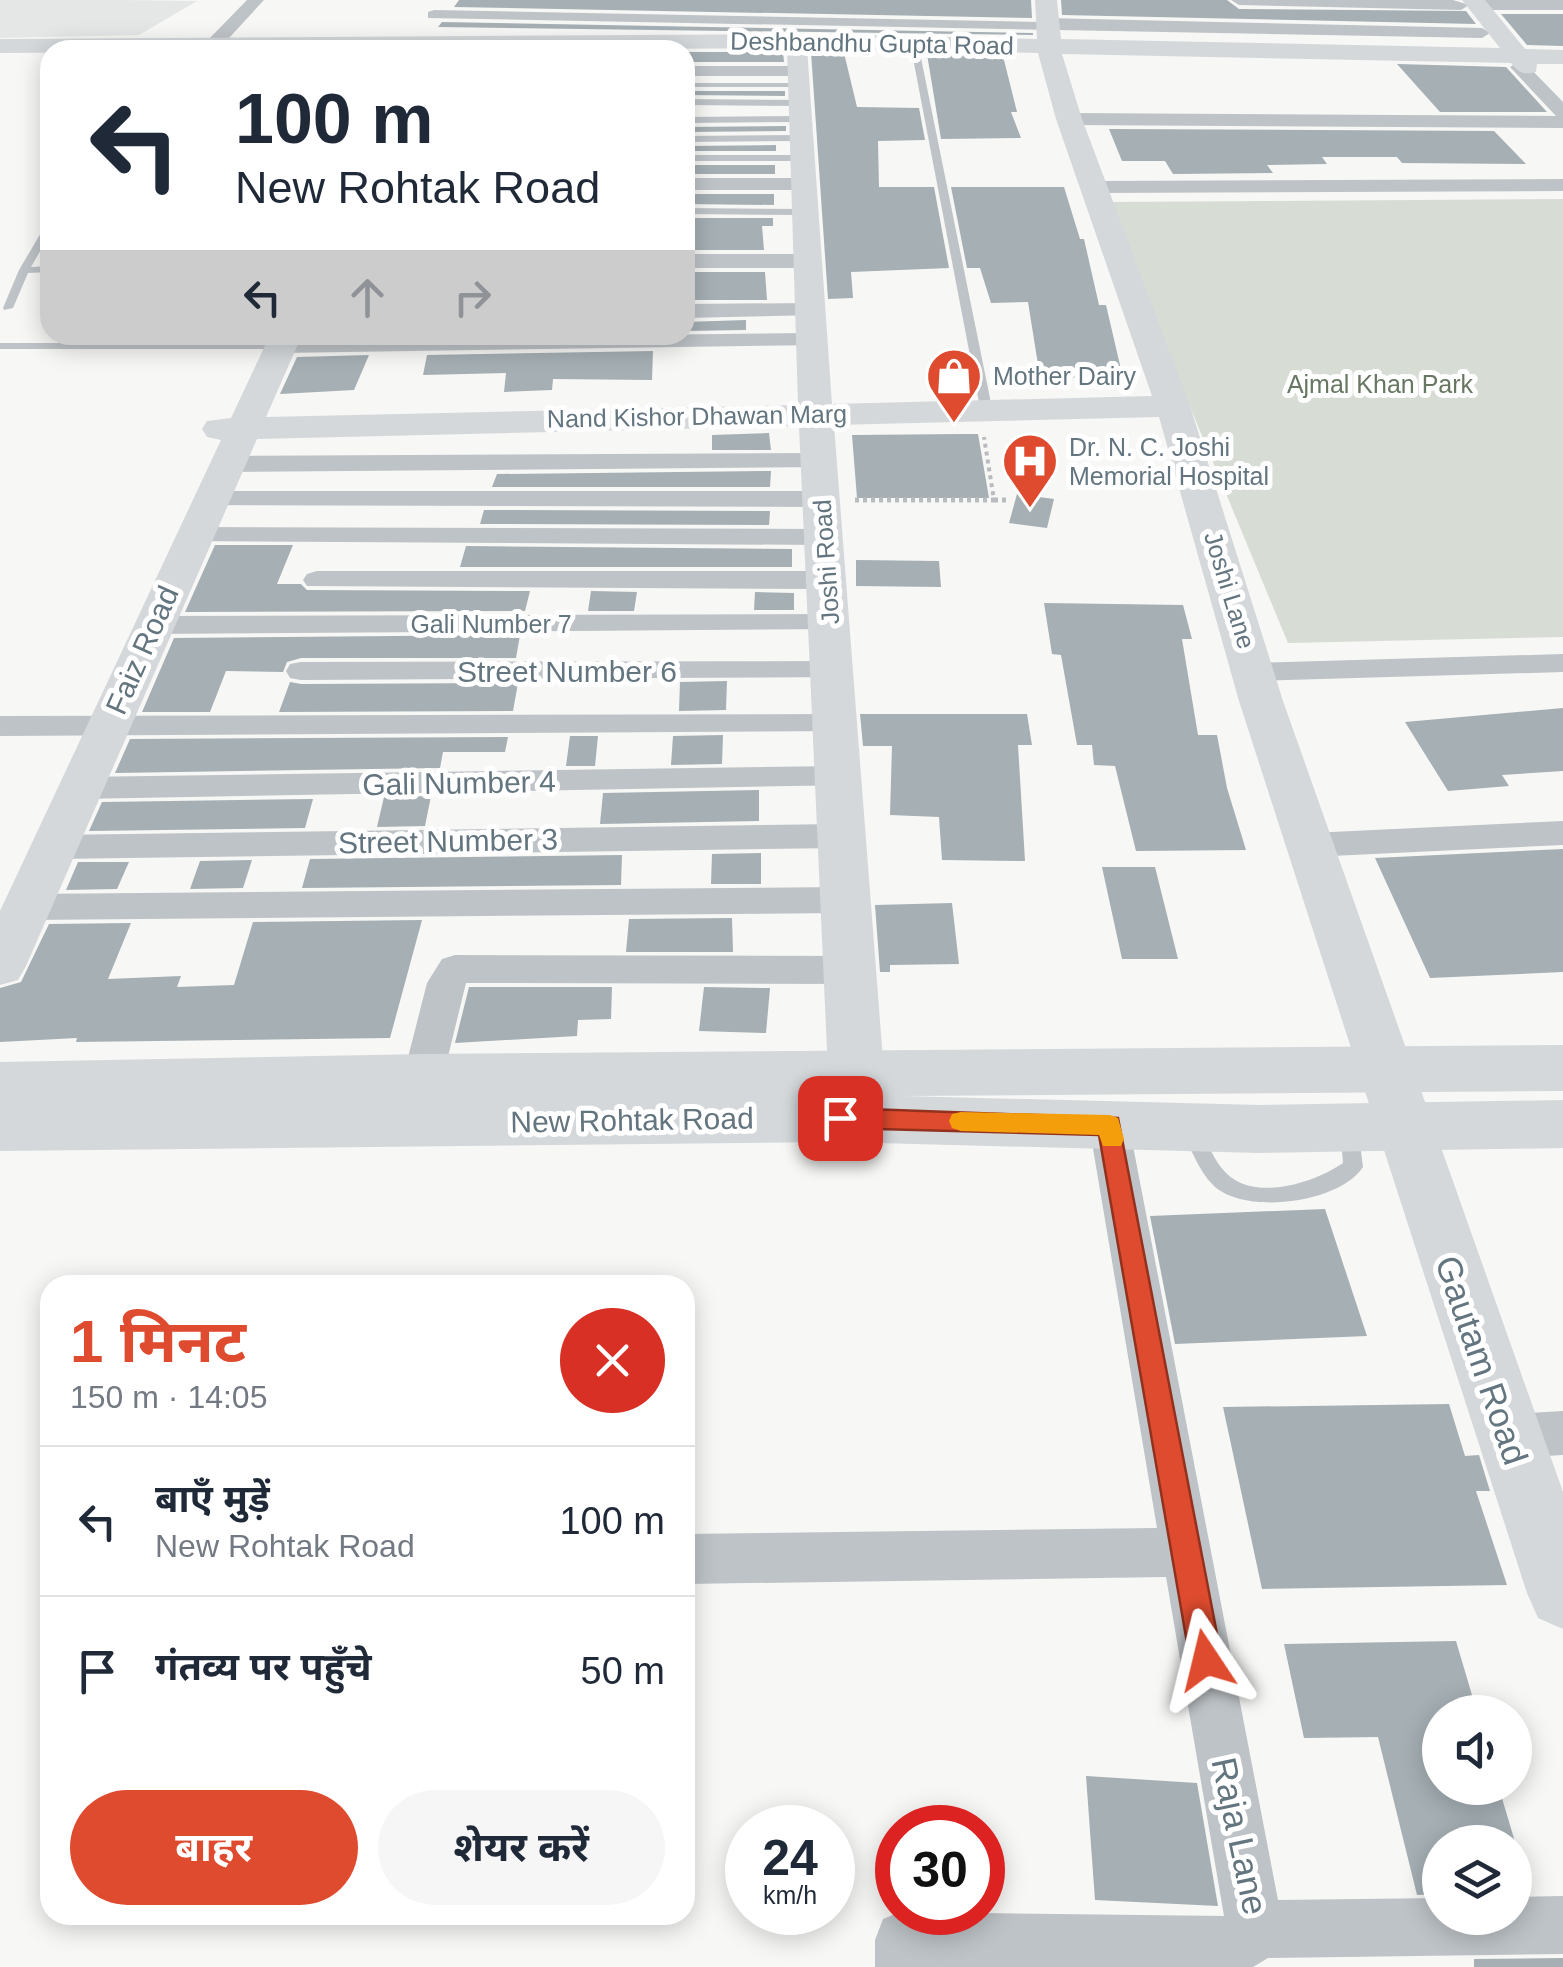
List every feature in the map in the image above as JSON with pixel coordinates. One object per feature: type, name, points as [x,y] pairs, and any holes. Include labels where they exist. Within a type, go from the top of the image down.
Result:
[{"type":"main road","name":"New Rohtak Road","points":[[0,1127],[820,1118],[1190,1128],[1379,1108],[1563,1068]]},
{"type":"main road","name":"New Rohtak Road","points":[[0,1085],[856,1073],[1563,1124]]},
{"type":"street","points":[[218,40],[256,0]]},
{"type":"street","points":[[1239,0],[1563,19]]},
{"type":"street","points":[[415,40],[436,4],[617,8],[658,40]]},
{"type":"street","points":[[1045,19],[1473,11],[1563,4]]},
{"type":"street","points":[[597,40],[617,8]]},
{"type":"street","points":[[1473,11],[1514,63],[1563,113]]},
{"type":"street","name":"Deshbandhu Gupta Road","points":[[804,153],[1045,19]]},
{"type":"street","name":"Deshbandhu Gupta Road","points":[[804,153],[916,53],[1045,19],[1563,66]]},
{"type":"street","name":"Joshi Lane","points":[[1045,19],[1069,119],[1097,187],[1173,406],[1261,701],[1310,846],[1379,1108]]},
{"type":"street","name":"Deshbandhu Gupta Road","points":[[0,50],[40,49]]},
{"type":"street","name":"Deshbandhu Gupta Road","points":[[0,50],[40,52]]},
{"type":"street","name":"Deshbandhu Gupta Road","points":[[1514,63],[1563,57]]},
{"type":"street","name":"Deshbandhu Gupta Road","points":[[695,60],[804,153]]},
{"type":"street","points":[[695,68],[804,153]]},
{"type":"street","points":[[695,78],[804,153]]},
{"type":"street","name":"Deshbandhu Gupta Road","points":[[695,95],[804,153]]},
{"type":"street","points":[[1069,119],[1563,122]]},
{"type":"street","points":[[695,181],[804,153]]},
{"type":"street","points":[[695,232],[804,153]]},
{"type":"street","points":[[695,253],[804,153]]},
{"type":"street","points":[[695,298],[804,153]]},
{"type":"street","points":[[695,191],[804,153]]},
{"type":"street","name":"Joshi Road","points":[[804,153],[816,412],[829,499],[829,624],[856,1073]]},
{"type":"street","points":[[1097,187],[1563,185]]},
{"type":"street","name":"Faiz Road","points":[[0,966],[14,899],[54,848],[80,788],[94,726],[153,625],[269,345]]},
{"type":"street","name":"Nand Kishor Dhawan Marg","points":[[219,471],[816,412],[985,423],[1173,406]]},
{"type":"street","points":[[219,471],[829,499]]},
{"type":"street","points":[[219,471],[829,499]]},
{"type":"street","points":[[219,471],[829,499]]},
{"type":"street","points":[[219,471],[14,899],[843,900]]},
{"type":"street","points":[[317,580],[827,580]]},
{"type":"street","name":"Gali Number 7","points":[[153,625],[829,624]]},
{"type":"street","points":[[1255,672],[1563,664]]},
{"type":"street","name":"Street Number 6","points":[[301,672],[833,670]]},
{"type":"street","points":[[0,726],[835,724]]},
{"type":"street","name":"Gali Number 4","points":[[80,788],[838,777]]},
{"type":"street","points":[[1310,846],[1563,833]]},
{"type":"street","name":"Street Number 3","points":[[54,848],[841,836]]},
{"type":"street","points":[[423,1077],[446,983],[455,969],[850,970]]},
{"type":"street","name":"Gautam Road","points":[[1379,1108],[1536,1434],[1563,1593]]},
{"type":"street","name":"Raja Lane","points":[[905,1967],[904,1940],[1235,1945],[1260,1930],[1252,1913],[1110,1125]]},
{"type":"street","points":[[695,1559],[1186,1552]]},
{"type":"street","points":[[1260,1930],[1563,1925]]},
{"type":"lane","points":[[916,53],[985,423]]},
{"type":"lane","points":[[695,91],[804,153]]},
{"type":"lane","points":[[695,106],[804,153]]},
{"type":"lane","points":[[695,123],[804,153]]},
{"type":"lane","points":[[695,140],[804,153]]},
{"type":"lane","points":[[695,158],[804,153]]},
{"type":"lane","points":[[695,207],[804,153]]},
{"type":"lane","points":[[8,308],[40,243]]},
{"type":"lane","points":[[24,270],[40,269]]},
{"type":"lane","points":[[0,346],[54,345]]},
{"type":"path","points":[[985,423],[994,500]]},
{"type":"path","points":[[829,499],[1006,500]]},
{"type":"shaded area","points":[[0,0],[197,1],[139,35],[0,38]]},
{"type":"green space","name":"Ajmal Khan Park","points":[[1563,199],[1563,637],[1288,643],[1105,202]]},
{"type":"building","points":[[459,0],[1031,0],[1032,18],[454,7]]},
{"type":"building","points":[[1061,0],[1227,0],[1239,9],[1466,11],[1476,24],[1062,15]]},
{"type":"building","points":[[1501,14],[1563,14],[1563,46],[1527,45]]},
{"type":"building","points":[[442,22],[1033,33],[1033,35],[438,27]]},
{"type":"building","points":[[695,52],[783,52],[784,62],[695,62]]},
{"type":"building","points":[[811,52],[844,53],[857,107],[919,108],[925,140],[878,141],[879,187],[934,187],[949,268],[851,272],[853,298],[828,299]]},
{"type":"building","points":[[927,54],[1003,56],[1017,112],[1011,112],[1021,138],[941,139]]},
{"type":"building","points":[[1397,64],[1506,67],[1547,112],[1440,112]]},
{"type":"building","points":[[695,91],[785,91],[785,96],[695,95]]},
{"type":"building","points":[[786,126],[786,131],[695,132],[695,127]]},
{"type":"building","points":[[1109,129],[1494,131],[1526,164],[1402,163],[1397,157],[1322,157],[1327,164],[1267,165],[1273,173],[1173,174],[1165,161],[1122,161]]},
{"type":"building","points":[[776,145],[776,151],[695,151],[695,146]]},
{"type":"building","points":[[695,165],[775,165],[775,174],[695,174]]},
{"type":"building","points":[[951,187],[1064,187],[1080,239],[1084,239],[1099,305],[1106,305],[1123,378],[1040,377],[1028,302],[991,303],[980,268],[967,268]]},
{"type":"building","points":[[695,194],[774,194],[774,205],[695,204]]},
{"type":"building","points":[[695,218],[773,218],[773,226],[762,226],[764,250],[695,250]]},
{"type":"building","points":[[695,272],[765,272],[767,300],[695,300]]},
{"type":"building","points":[[746,320],[746,330],[695,331],[695,322]]},
{"type":"building","points":[[653,351],[652,380],[553,379],[552,390],[504,392],[506,373],[423,375],[427,355]]},
{"type":"building","points":[[369,355],[354,390],[280,394],[297,357]]},
{"type":"building","points":[[769,433],[771,450],[712,450],[712,435]]},
{"type":"building","points":[[978,434],[989,498],[857,498],[852,435]]},
{"type":"building","points":[[771,471],[770,487],[492,487],[497,474]]},
{"type":"building","points":[[1017,494],[1054,499],[1047,528],[1009,523]]},
{"type":"building","points":[[484,510],[770,511],[769,525],[480,524]]},
{"type":"building","points":[[215,545],[293,545],[277,584],[301,584],[307,590],[530,591],[525,611],[185,612]]},
{"type":"building","points":[[466,546],[792,549],[792,567],[460,567]]},
{"type":"building","points":[[856,560],[939,561],[941,587],[856,586]]},
{"type":"building","points":[[591,591],[637,592],[634,611],[588,611]]},
{"type":"building","points":[[755,592],[794,593],[794,610],[754,610]]},
{"type":"building","points":[[1044,603],[1183,605],[1192,639],[1182,639],[1198,735],[1217,735],[1227,788],[1246,850],[1136,851],[1115,766],[1094,765],[1092,745],[1077,745],[1061,655],[1052,654]]},
{"type":"building","points":[[520,635],[516,658],[301,658],[287,662],[283,672],[226,671],[210,712],[142,712],[174,638]]},
{"type":"building","points":[[727,681],[726,710],[679,711],[680,682]]},
{"type":"building","points":[[290,682],[518,683],[513,711],[279,712]]},
{"type":"building","points":[[1563,708],[1563,771],[1502,775],[1509,786],[1448,791],[1405,722]]},
{"type":"building","points":[[860,714],[1027,714],[1032,745],[1018,745],[1025,861],[942,860],[939,817],[890,815],[892,746],[863,746]]},
{"type":"building","points":[[723,735],[722,764],[671,765],[673,736]]},
{"type":"building","points":[[570,736],[598,736],[595,766],[566,766]]},
{"type":"building","points":[[508,737],[505,752],[443,752],[440,768],[115,773],[130,739]]},
{"type":"building","points":[[759,790],[759,821],[600,824],[603,793]]},
{"type":"building","points":[[431,796],[425,826],[377,827],[384,797]]},
{"type":"building","points":[[313,799],[305,828],[89,831],[102,802]]},
{"type":"building","points":[[1563,849],[1563,972],[1430,978],[1375,858]]},
{"type":"building","points":[[761,853],[761,884],[711,884],[712,854]]},
{"type":"building","points":[[622,855],[621,885],[302,888],[310,859]]},
{"type":"building","points":[[252,860],[243,888],[190,889],[200,861]]},
{"type":"building","points":[[78,862],[129,862],[117,889],[66,890]]},
{"type":"building","points":[[1102,867],[1155,867],[1178,959],[1122,959]]},
{"type":"building","points":[[952,903],[959,964],[890,965],[890,972],[880,972],[875,905]]},
{"type":"building","points":[[732,918],[733,952],[626,952],[629,919]]},
{"type":"building","points":[[422,920],[390,1038],[76,1042],[77,1038],[0,1042],[0,988],[21,982],[49,924],[131,923],[108,979],[181,976],[177,987],[234,985],[253,922]]},
{"type":"building","points":[[469,987],[612,987],[611,1019],[578,1020],[577,1036],[455,1043]]},
{"type":"building","points":[[704,987],[770,988],[766,1033],[699,1031]]},
{"type":"building","points":[[1325,1209],[1367,1336],[1175,1344],[1150,1216]]},
{"type":"building","points":[[1449,1404],[1465,1456],[1479,1455],[1490,1491],[1476,1491],[1507,1585],[1262,1589],[1223,1407]]},
{"type":"building","points":[[1456,1641],[1472,1695],[1422,1695],[1422,1805],[1504,1805],[1510,1825],[1422,1825],[1422,1895],[1417,1895],[1378,1737],[1304,1738],[1284,1644]]},
{"type":"building","points":[[1086,1776],[1197,1783],[1218,1906],[1095,1900]]},
{"type":"building","points":[[1563,1958],[1563,1967],[1474,1967],[1474,1959]]},
{"type":"slow traffic","points":[[961,1121],[1110,1125],[1112,1139]]},
{"type":"place","name":"Mother Dairy","points":[[954,425]]},
{"type":"place","name":"Dr. N. C. Joshi Memorial Hospital","points":[[1030,510]]},
{"type":"route","points":[[840,1118],[1110,1125],[1206,1660]]}]
